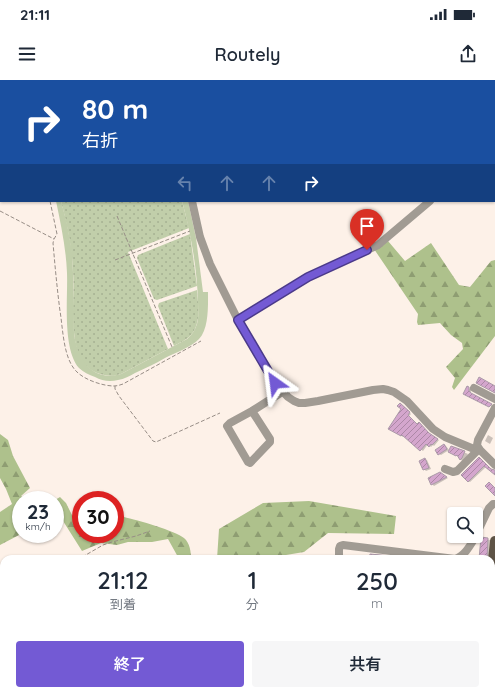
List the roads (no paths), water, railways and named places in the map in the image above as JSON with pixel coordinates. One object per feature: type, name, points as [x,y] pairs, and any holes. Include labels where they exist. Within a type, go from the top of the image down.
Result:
[{"type":"main road","points":[[494,555],[495,541]]},
{"type":"street","points":[[192,202],[200,237],[210,264],[238,320],[275,383],[282,392],[294,401],[305,403],[374,390],[388,390],[394,392],[406,401],[433,429],[446,437],[474,449],[479,449]]},
{"type":"street","points":[[238,320],[308,277],[378,245],[429,202]]},
{"type":"street","points":[[474,388],[495,399]]},
{"type":"street","points":[[252,410],[270,439],[270,442],[250,463],[227,426],[230,423],[282,392]]},
{"type":"street","points":[[495,408],[478,440],[477,445],[495,465]]},
{"type":"street","points":[[445,469],[453,472],[457,471],[479,449]]},
{"type":"street","points":[[483,521],[491,505],[495,504]]},
{"type":"street","points":[[462,555],[471,543]]},
{"type":"street","points":[[339,555],[340,546],[343,545],[423,555]]}]
